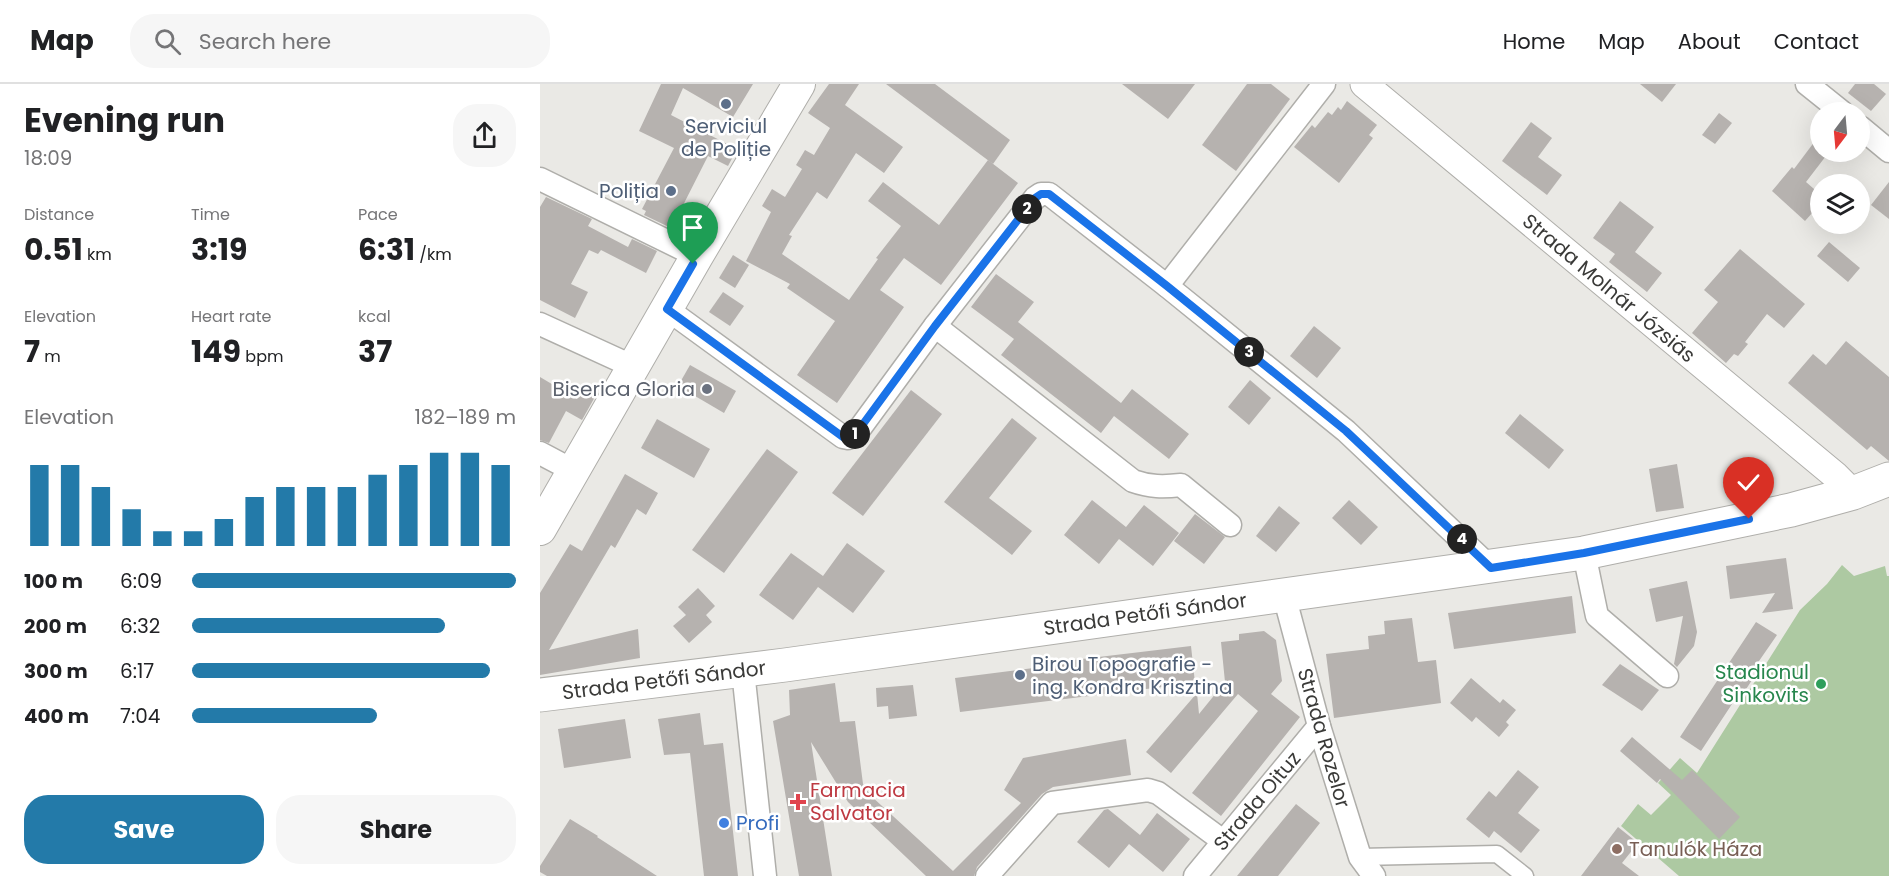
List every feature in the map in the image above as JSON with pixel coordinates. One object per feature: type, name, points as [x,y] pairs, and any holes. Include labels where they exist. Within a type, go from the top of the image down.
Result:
[{"type":"main road","points":[[540,529],[799,84]]},
{"type":"main road","name":"Strada Petőfi Sándor","points":[[540,695],[743,671],[1491,568],[1584,553],[1749,519],[1853,493],[1889,479]]},
{"type":"street","points":[[1167,286],[1324,84]]},
{"type":"street","name":"Strada Molnár Józsiás","points":[[1364,84],[1836,476],[1853,493]]},
{"type":"street","points":[[1807,84],[1830,102]]},
{"type":"street","points":[[1870,135],[1889,151]]},
{"type":"street","points":[[540,179],[697,256]]},
{"type":"street","points":[[667,309],[843,437],[848,438],[855,435],[935,326],[1035,198],[1041,194],[1049,194],[1346,431],[1491,568]]},
{"type":"street","points":[[540,324],[634,367]]},
{"type":"street","points":[[935,326],[1133,481],[1152,486],[1180,485],[1230,525]]},
{"type":"street","points":[[540,453],[574,471]]},
{"type":"street","points":[[1584,553],[1597,616],[1667,676]]},
{"type":"street","name":"Strada Rozelor","points":[[1284,595],[1319,726],[1360,857],[1374,876]]},
{"type":"street","points":[[743,671],[765,876]]},
{"type":"street","name":"Strada Oituz","points":[[1195,876],[1319,726]]},
{"type":"street","points":[[987,876],[1052,803],[1148,790],[1158,794],[1223,841]]},
{"type":"street","points":[[1360,857],[1497,854],[1525,876]]},
{"type":"green space","name":"Stadionul Sinkovits","points":[[1842,565],[1854,576],[1885,566],[1887,576],[1889,576],[1889,876],[1679,876],[1621,826],[1638,804],[1651,815],[1671,795],[1658,783],[1680,758],[1697,773],[1800,610],[1827,584]]},
{"type":"building","points":[[661,84],[753,84],[733,117],[683,88],[671,115],[737,149],[728,166],[708,156],[673,225],[669,227],[644,215],[646,211],[642,209],[674,148],[639,131]]},
{"type":"building","points":[[829,84],[859,84],[845,105],[903,147],[884,173],[856,153],[827,199],[817,192],[789,235],[792,236],[782,254],[849,300],[878,259],[876,258],[901,226],[868,201],[883,182],[939,225],[988,160],[1018,183],[941,285],[904,258],[880,290],[904,307],[837,403],[797,375],[835,321],[787,288],[790,284],[746,261],[771,212],[762,206],[772,189],[785,197],[802,169],[796,165],[805,150],[814,155],[830,128],[808,113]]},
{"type":"building","points":[[886,84],[935,84],[1010,140],[993,164]]},
{"type":"building","points":[[1122,84],[1195,84],[1168,119]]},
{"type":"building","points":[[1247,84],[1271,84],[1290,99],[1236,171],[1202,145]]},
{"type":"building","points":[[1640,84],[1676,84],[1662,102]]},
{"type":"building","points":[[1855,84],[1874,84],[1886,94],[1871,111],[1870,102],[1860,102],[1848,93]]},
{"type":"building","points":[[1347,101],[1377,125],[1369,135],[1373,138],[1339,183],[1294,147],[1312,125],[1315,128],[1328,112],[1332,115],[1338,107],[1341,110]]},
{"type":"building","points":[[1719,113],[1732,123],[1715,144],[1702,135]]},
{"type":"building","points":[[1531,122],[1552,138],[1538,157],[1562,175],[1547,195],[1502,161]]},
{"type":"building","points":[[1810,148],[1810,162],[1821,162],[1806,182],[1810,185],[1810,215],[1805,221],[1772,191],[1792,167],[1794,169]]},
{"type":"building","points":[[1889,182],[1889,219],[1871,205]]},
{"type":"building","points":[[546,197],[592,219],[588,226],[628,247],[632,239],[657,251],[646,273],[601,250],[598,254],[589,250],[571,284],[588,292],[575,318],[540,300],[540,207]]},
{"type":"building","points":[[1620,201],[1654,227],[1635,252],[1662,273],[1647,292],[1609,262],[1615,254],[1593,238]]},
{"type":"building","points":[[1829,242],[1860,268],[1848,282],[1817,256]]},
{"type":"building","points":[[1740,249],[1805,304],[1784,328],[1767,314],[1745,342],[1748,344],[1738,356],[1734,354],[1726,363],[1692,333],[1718,302],[1704,290]]},
{"type":"building","points":[[733,255],[749,265],[735,288],[719,278]]},
{"type":"building","points":[[996,274],[1034,302],[1018,322],[1121,403],[1132,389],[1189,434],[1169,459],[1114,416],[1101,433],[1001,355],[1014,339],[971,307]]},
{"type":"building","points":[[723,292],[744,306],[730,326],[709,312]]},
{"type":"building","points":[[1314,326],[1341,348],[1317,378],[1290,356]]},
{"type":"building","points":[[1846,341],[1889,377],[1889,461],[1871,446],[1867,450],[1788,383],[1813,354],[1826,365]]},
{"type":"building","name":"Biserica Gloria","points":[[690,365],[736,391],[724,413],[678,386]]},
{"type":"building","points":[[540,377],[577,399],[584,388],[596,395],[582,420],[566,411],[549,443],[540,440]]},
{"type":"building","points":[[1250,380],[1271,398],[1249,425],[1228,407]]},
{"type":"building","points":[[911,390],[942,414],[863,516],[832,493]]},
{"type":"building","points":[[1520,414],[1564,450],[1549,469],[1505,433]]},
{"type":"building","points":[[1012,418],[1037,438],[989,498],[1032,531],[1012,555],[944,502]]},
{"type":"building","points":[[657,419],[710,449],[694,478],[641,448]]},
{"type":"building","points":[[767,449],[798,472],[724,573],[692,550]]},
{"type":"building","points":[[1677,464],[1684,508],[1656,512],[1649,469]]},
{"type":"building","points":[[625,474],[658,493],[646,515],[637,509],[615,548],[611,545],[549,650],[638,629],[640,658],[540,675],[540,593],[570,544],[582,551]]},
{"type":"building","points":[[1092,500],[1126,527],[1144,505],[1179,533],[1153,566],[1119,539],[1099,564],[1064,535]]},
{"type":"building","points":[[1349,500],[1378,527],[1361,545],[1332,518]]},
{"type":"building","points":[[1279,506],[1300,523],[1276,552],[1256,536]]},
{"type":"building","points":[[1195,514],[1225,537],[1204,564],[1174,541]]},
{"type":"building","points":[[847,543],[885,571],[853,613],[818,587],[793,620],[759,595],[791,553],[823,576]]},
{"type":"building","points":[[1786,558],[1793,609],[1762,613],[1775,593],[1730,599],[1726,566]]},
{"type":"building","points":[[1687,581],[1697,632],[1694,646],[1677,667],[1674,664],[1683,616],[1656,622],[1649,589]]},
{"type":"building","points":[[698,588],[715,606],[706,615],[712,622],[689,643],[673,626],[686,615],[678,607]]},
{"type":"building","points":[[1572,596],[1576,633],[1454,649],[1448,613]]},
{"type":"building","points":[[1412,618],[1418,662],[1436,660],[1441,703],[1334,718],[1326,654],[1369,649],[1368,636],[1385,634],[1384,621]]},
{"type":"building","points":[[1756,622],[1777,635],[1750,674],[1754,677],[1737,703],[1734,701],[1701,751],[1680,737]]},
{"type":"building","points":[[1264,631],[1276,640],[1282,681],[1271,694],[1300,717],[1221,816],[1192,793],[1258,711],[1238,694],[1171,773],[1146,752],[1197,693],[1199,714],[1225,682],[1221,642],[1239,640],[1239,634]]},
{"type":"building","points":[[1191,646],[1195,683],[960,712],[955,678],[1065,664],[1065,661]]},
{"type":"building","points":[[1620,664],[1659,690],[1642,711],[1602,685]]},
{"type":"building","points":[[1471,678],[1500,703],[1503,699],[1516,710],[1506,722],[1509,725],[1499,737],[1476,717],[1472,722],[1450,703]]},
{"type":"building","points":[[835,683],[840,722],[855,721],[863,784],[870,795],[953,871],[1021,803],[1004,790],[1023,758],[1126,739],[1131,775],[1053,787],[1042,794],[977,867],[974,876],[926,876],[848,802],[811,742],[832,876],[799,876],[773,721],[790,715],[789,690]]},
{"type":"building","points":[[913,685],[917,716],[889,719],[888,706],[877,707],[876,688]]},
{"type":"building","points":[[700,713],[704,745],[723,743],[738,876],[704,876],[690,753],[664,755],[658,719]]},
{"type":"building","points":[[625,719],[631,758],[564,768],[558,729]]},
{"type":"building","points":[[1632,737],[1682,780],[1692,770],[1740,817],[1719,839],[1660,779],[1657,783],[1620,751]]},
{"type":"building","points":[[1518,770],[1539,787],[1518,813],[1540,830],[1521,853],[1494,831],[1489,838],[1466,819],[1489,791],[1496,797]]},
{"type":"building","points":[[1296,804],[1320,823],[1278,876],[1237,876]]},
{"type":"building","points":[[1108,809],[1140,835],[1157,813],[1190,839],[1163,872],[1129,844],[1109,868],[1077,842],[1104,810]]},
{"type":"building","points":[[570,819],[657,876],[547,876],[540,872],[540,866]]},
{"type":"building","name":"Tanulók Háza","points":[[1618,827],[1638,843],[1622,863],[1639,876],[1581,876]]},
{"type":"place","name":"Serviciul de Poliție","points":[[726,104]]},
{"type":"place","name":"Poliția","points":[[671,191]]},
{"type":"place","name":"Biserica Gloria","points":[[707,389]]},
{"type":"place","name":"Birou Topografie - ing. Kondra Krisztina","points":[[1020,675]]},
{"type":"place","name":"Stadionul Sinkovits","points":[[1821,684]]},
{"type":"place","name":"Farmacia Salvator","points":[[798,802]]},
{"type":"place","name":"Profi","points":[[724,823]]},
{"type":"place","name":"Tanulók Háza","points":[[1617,849]]},
{"type":"route","points":[[693,264],[667,309],[843,437],[848,438],[855,435],[935,326],[1035,198],[1041,194],[1049,194],[1346,431],[1491,568],[1584,553],[1749,519]]}]
